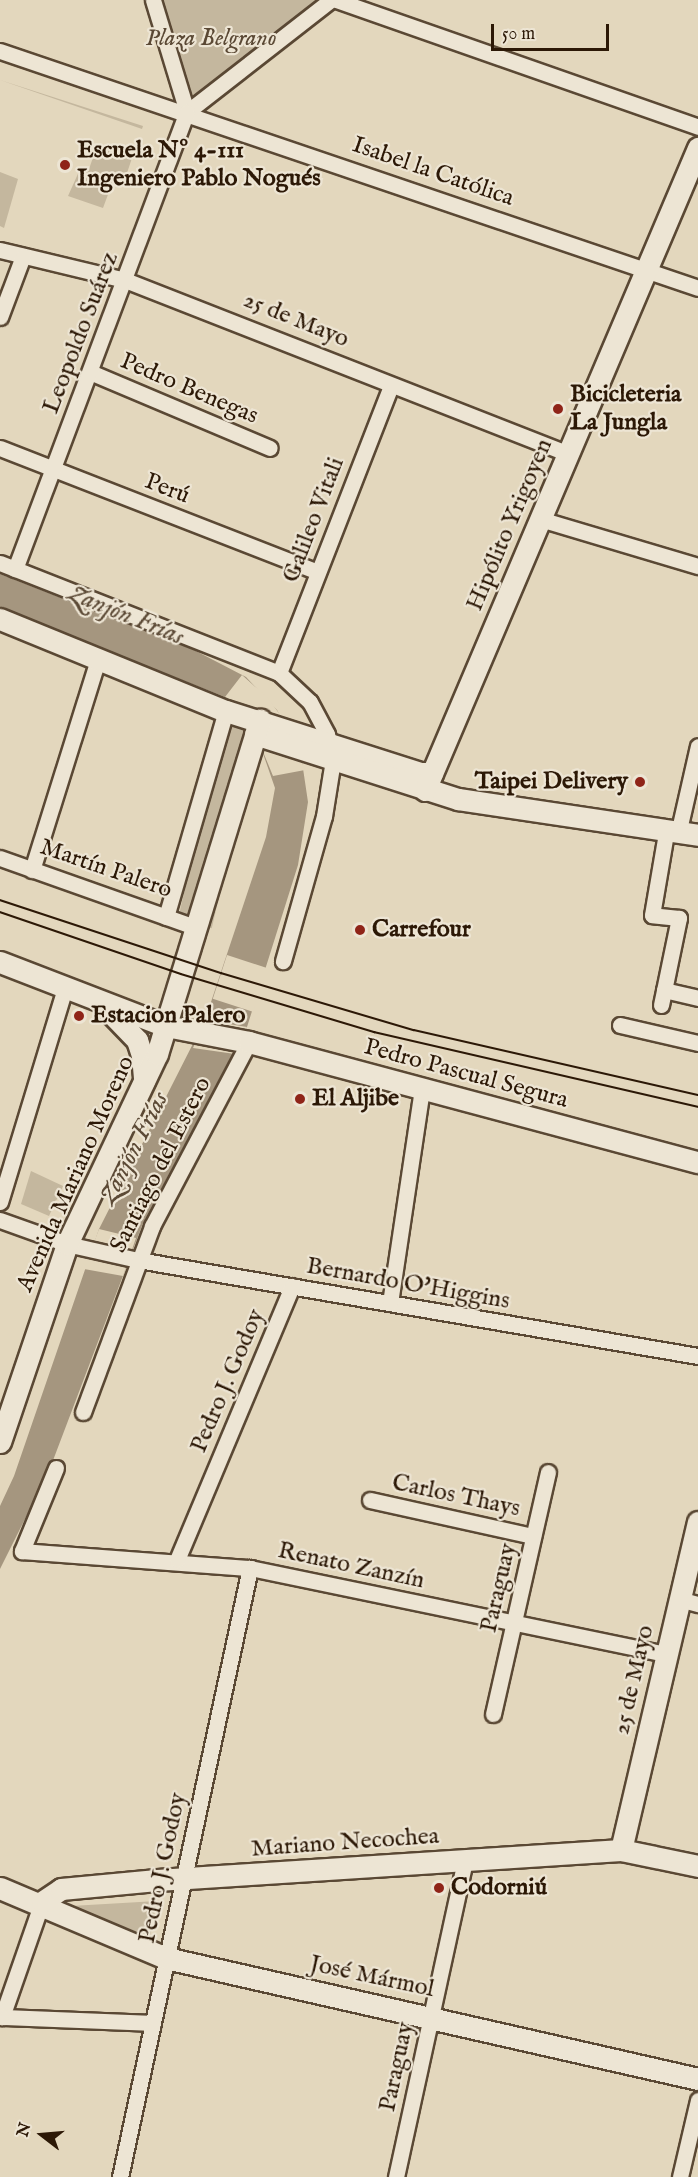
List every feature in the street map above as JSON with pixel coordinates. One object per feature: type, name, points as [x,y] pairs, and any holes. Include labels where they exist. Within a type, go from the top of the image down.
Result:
[{"type":"street","points":[[153,0],[187,112],[334,0],[698,127]]},
{"type":"street","name":"Isabel la Católica","points":[[0,51],[647,268],[698,288]]},
{"type":"street","name":"Leopoldo Suárez","points":[[15,569],[187,112]]},
{"type":"street","name":"Hipólito Yrigoyen","points":[[428,782],[698,148]]},
{"type":"street","name":"25 de Mayo","points":[[0,250],[125,280],[568,454]]},
{"type":"street","points":[[0,317],[23,256]]},
{"type":"street","name":"Pedro Benegas","points":[[90,372],[270,448]]},
{"type":"street","name":"Galileo Vitali","points":[[279,672],[392,385]]},
{"type":"street","name":"Perú","points":[[0,448],[318,572]]},
{"type":"street","points":[[540,519],[698,566]]},
{"type":"street","points":[[0,563],[279,672],[310,702],[331,751],[324,816],[283,961]]},
{"type":"street","points":[[0,620],[226,711],[257,726],[331,751]]},
{"type":"street","points":[[32,870],[98,660]]},
{"type":"street","points":[[166,917],[226,711]]},
{"type":"street","points":[[257,726],[279,742],[331,751],[423,774],[428,782],[536,813],[681,834]]},
{"type":"street","name":"Avenida Mariano Moreno","points":[[0,1442],[68,1244],[143,1089],[166,1026],[257,726]]},
{"type":"street","points":[[698,746],[681,834],[652,915],[679,918],[663,998],[698,998]]},
{"type":"street","name":"Martín Palero","points":[[0,858],[195,927]]},
{"type":"street","points":[[0,962],[96,1001],[166,1026],[237,1040]]},
{"type":"street","points":[[0,1202],[65,988]]},
{"type":"street","points":[[96,1001],[137,1040],[142,1055],[143,1089]]},
{"type":"street","points":[[620,1025],[698,1043]]},
{"type":"street","name":"Pedro Pascual Segura","points":[[237,1040],[698,1162]]},
{"type":"street","name":"Santiago del Estero","points":[[83,1412],[133,1259],[152,1226],[237,1040]]},
{"type":"street","points":[[390,1303],[422,1088]]},
{"type":"street","name":"Bernardo O'Higgins","points":[[0,1220],[68,1244],[111,1255],[698,1356]]},
{"type":"street","name":"Pedro J. Godoy","points":[[177,1560],[292,1286]]},
{"type":"street","name":"Renato Zanzín","points":[[56,1468],[22,1551],[177,1560],[250,1568],[513,1625],[666,1654]]},
{"type":"street","name":"Paraguay","points":[[493,1714],[548,1472]]},
{"type":"street","name":"Carlos Thays","points":[[370,1500],[533,1536]]},
{"type":"street","name":"25 de Mayo","points":[[621,1850],[666,1654],[689,1601],[698,1522]]},
{"type":"street","name":"Pedro J. Godoy","points":[[120,2177],[250,1568]]},
{"type":"street","name":"Mariano Necochea","points":[[42,1902],[62,1889],[621,1850],[698,1866]]},
{"type":"street","name":"Paraguay","points":[[396,2177],[465,1860]]},
{"type":"street","points":[[0,1888],[42,1902],[2,2017],[153,2023]]},
{"type":"street","name":"José Mármol","points":[[42,1902],[166,1958],[431,2016],[698,2079]]},
{"type":"street","points":[[680,2177],[698,2100]]},
{"type":"green space","name":"Plaza Belgrano","points":[[158,0],[326,0],[189,106]]},
{"type":"green space","points":[[0,80],[143,126],[142,129]]},
{"type":"green space","points":[[98,143],[133,155],[126,176],[116,173],[103,208],[68,196],[81,167],[89,169]]},
{"type":"green space","points":[[0,172],[18,179],[4,228],[0,226]]},
{"type":"green space","points":[[226,711],[260,719],[212,928],[178,920]]},
{"type":"green space","points":[[31,1171],[63,1186],[49,1216],[21,1204]]},
{"type":"green space","points":[[157,1901],[150,1937],[71,1906]]},
{"type":"shaded area","points":[[0,574],[194,650],[246,677],[277,710],[301,755],[308,802],[298,865],[247,1027],[143,1223],[49,1471],[0,1569],[0,1506],[14,1476],[99,1229],[205,1020],[266,837],[275,788],[259,742],[225,697],[0,608]]},
{"type":"pier","points":[[242,675],[268,698],[286,723],[305,770],[273,776],[259,742],[225,697]]},
{"type":"pier","points":[[227,955],[267,968],[253,1012],[213,999]]},
{"type":"pier","points":[[205,1020],[247,1027],[235,1054],[193,1048]]},
{"type":"pier","points":[[99,1229],[136,1238],[123,1276],[84,1269]]},
{"type":"tram line","points":[[0,900],[221,973],[414,1030],[698,1095]]},
{"type":"tram line","points":[[0,912],[181,974],[374,1032],[698,1107]]},
{"type":"place","name":"Escuela Nº 4-111 Ingeniero Pablo Nogués","points":[[65,165]]},
{"type":"place","name":"Bicicleteria La Jungla","points":[[558,409]]},
{"type":"place","name":"Taipei Delivery","points":[[640,782]]},
{"type":"place","name":"Carrefour","points":[[360,930]]},
{"type":"place","name":"Estacion Palero","points":[[79,1016]]},
{"type":"place","name":"El Aljibe","points":[[300,1099]]},
{"type":"place","name":"Codorniú","points":[[439,1888]]},
{"type":"water label","name":"Zanjón Frías","points":[[126,615]]},
{"type":"water label","name":"Zanjón Frías","points":[[134,1148]]}]
